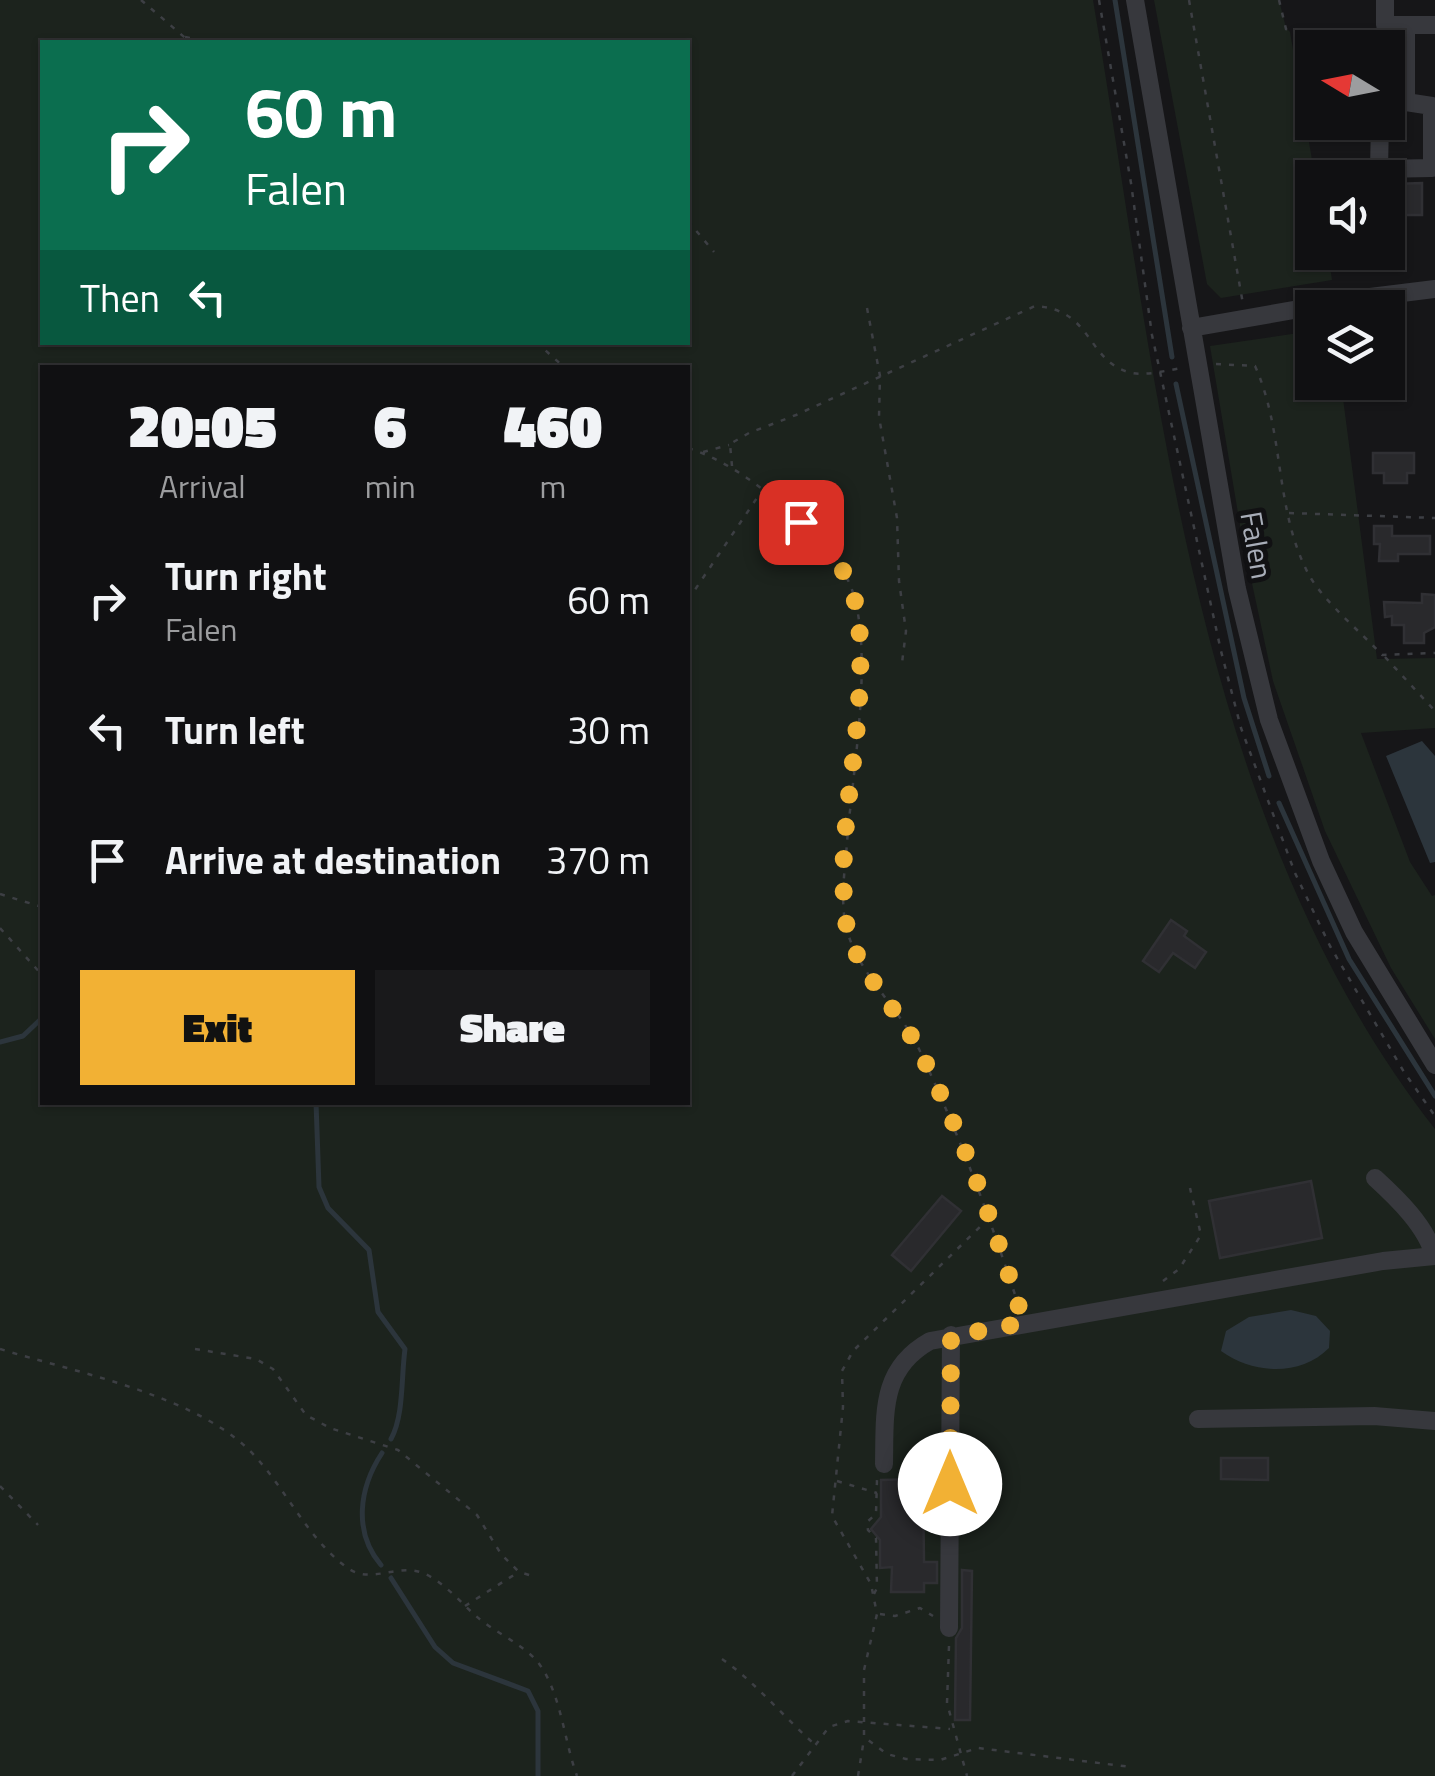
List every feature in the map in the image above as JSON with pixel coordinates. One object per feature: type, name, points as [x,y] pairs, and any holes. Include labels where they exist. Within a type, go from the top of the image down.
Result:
[{"type":"street","name":"Falen","points":[[1135,0],[1248,644],[1290,781],[1321,861],[1354,932],[1435,1064]]},
{"type":"street","points":[[1384,0],[1385,25],[1435,25]]},
{"type":"street","points":[[1405,34],[1406,25]]},
{"type":"street","points":[[1380,140],[1379,168],[1432,168],[1432,106],[1405,104]]},
{"type":"street","points":[[1191,328],[1435,289]]},
{"type":"street","points":[[884,1464],[885,1412],[894,1377],[902,1362],[930,1340],[1383,1261],[1434,1256],[1431,1243],[1392,1193],[1375,1178]]},
{"type":"street","points":[[949,1628],[951,1336]]},
{"type":"street","points":[[1198,1419],[1374,1416],[1435,1421]]},
{"type":"path","points":[[142,0],[188,40]]},
{"type":"path","points":[[1189,0],[1246,318]]},
{"type":"path","points":[[1279,0],[1290,32],[1378,34],[1385,25]]},
{"type":"path","points":[[184,37],[201,40]]},
{"type":"path","points":[[690,223],[714,252]]},
{"type":"path","points":[[702,452],[730,444],[1035,306],[1054,307],[1070,314],[1114,364],[1126,372],[1140,374],[1233,363],[1255,366],[1268,394],[1297,549],[1312,580],[1435,711]]},
{"type":"path","points":[[867,308],[880,376],[880,417],[898,518],[898,580],[906,630],[902,663]]},
{"type":"path","points":[[539,345],[562,365]]},
{"type":"path","points":[[730,444],[732,468]]},
{"type":"path","points":[[690,449],[732,468],[818,538],[838,562],[852,590],[860,662],[844,879],[846,926],[858,956],[917,1045],[974,1174],[1024,1323]]},
{"type":"path","points":[[690,597],[762,490]]},
{"type":"path","points":[[1288,512],[1435,518]]},
{"type":"path","points":[[1382,654],[1435,653]]},
{"type":"path","points":[[0,894],[40,906]]},
{"type":"path","points":[[0,928],[40,973]]},
{"type":"path","points":[[1153,1286],[1179,1269],[1201,1235],[1190,1188]]},
{"type":"path","points":[[0,1349],[183,1407],[216,1424],[247,1448],[328,1550],[352,1571],[372,1576],[394,1570],[419,1571],[438,1581],[497,1634],[537,1662],[553,1692],[577,1776]]},
{"type":"path","points":[[195,1349],[256,1359],[273,1369],[306,1415],[330,1428],[398,1450],[477,1515],[501,1554],[518,1572],[536,1577]]},
{"type":"path","points":[[873,1595],[876,1538],[868,1530],[867,1522],[876,1514],[878,1472],[884,1464]]},
{"type":"path","points":[[836,1480],[877,1493]]},
{"type":"path","points":[[0,1486],[38,1525]]},
{"type":"path","points":[[465,1606],[518,1572]]},
{"type":"path","points":[[877,1614],[894,1616],[920,1608],[949,1628],[947,1703],[967,1776]]},
{"type":"path","points":[[722,1658],[745,1675],[770,1705],[814,1744]]},
{"type":"path","points":[[792,1776],[828,1727],[848,1721],[952,1729]]},
{"type":"path","points":[[858,1776],[864,1721]]},
{"type":"path","points":[[864,1737],[887,1754],[906,1759],[940,1760],[978,1748],[1131,1767]]},
{"type":"shaded area","points":[[0,0],[1093,0],[1165,440],[1197,589],[1237,734],[1288,875],[1353,1007],[1435,1129],[1435,1776],[0,1776]]},
{"type":"shaded area","points":[[1154,0],[1279,0],[1295,61],[1295,140],[1309,140],[1312,160],[1295,160],[1295,270],[1331,270],[1332,280],[1221,298],[1207,284]]},
{"type":"shaded area","points":[[1295,334],[1295,400],[1343,400],[1377,659],[1435,658],[1435,728],[1361,733],[1410,862],[1435,895],[1435,1039],[1391,968],[1325,831],[1273,681],[1242,537],[1210,346]]},
{"type":"shaded area","points":[[1422,741],[1435,756],[1435,862],[1430,863],[1386,756]]},
{"type":"shaded area","points":[[1291,1310],[1316,1316],[1330,1331],[1329,1348],[1304,1364],[1276,1369],[1247,1364],[1221,1351],[1226,1331],[1249,1317]]},
{"type":"building","points":[[1422,183],[1422,215],[1405,215],[1405,184]]},
{"type":"building","points":[[1373,453],[1414,453],[1414,473],[1407,473],[1407,483],[1384,483],[1384,473],[1373,473]]},
{"type":"building","points":[[1374,526],[1392,526],[1392,536],[1430,536],[1430,554],[1398,554],[1398,561],[1379,561],[1380,544],[1374,544]]},
{"type":"building","points":[[1422,594],[1435,595],[1435,627],[1424,633],[1424,643],[1404,643],[1404,625],[1392,625],[1392,616],[1385,617],[1384,602],[1422,603]]},
{"type":"building","points":[[1171,920],[1187,931],[1184,936],[1206,952],[1195,968],[1173,953],[1159,972],[1143,961]]},
{"type":"building","points":[[1311,1181],[1322,1238],[1220,1258],[1209,1201]]},
{"type":"building","points":[[942,1196],[961,1211],[911,1271],[892,1255]]},
{"type":"building","points":[[1221,1458],[1268,1458],[1268,1480],[1221,1479]]},
{"type":"building","points":[[923,1479],[924,1562],[937,1562],[937,1583],[924,1583],[924,1592],[891,1592],[892,1567],[880,1568],[880,1540],[871,1529],[881,1517],[881,1480]]},
{"type":"building","points":[[962,1570],[972,1571],[970,1720],[955,1720]]},
{"type":"waterway","points":[[1115,0],[1172,357]]},
{"type":"waterway","points":[[1176,384],[1244,698],[1269,776]]},
{"type":"waterway","points":[[1279,803],[1349,959],[1435,1096]]},
{"type":"waterway","points":[[0,1042],[23,1036],[40,1020]]},
{"type":"waterway","points":[[316,1105],[319,1187],[328,1208],[369,1250],[378,1312],[405,1349],[400,1408],[391,1439]]},
{"type":"waterway","points":[[381,1565],[366,1538],[362,1510],[368,1481],[382,1453]]},
{"type":"waterway","points":[[391,1578],[435,1647],[453,1663],[528,1691],[538,1711],[538,1776]]},
{"type":"route","points":[[801,522],[838,562],[852,590],[861,646],[844,879],[846,926],[858,956],[917,1045],[974,1174],[1024,1323],[951,1336],[950,1484]]}]
